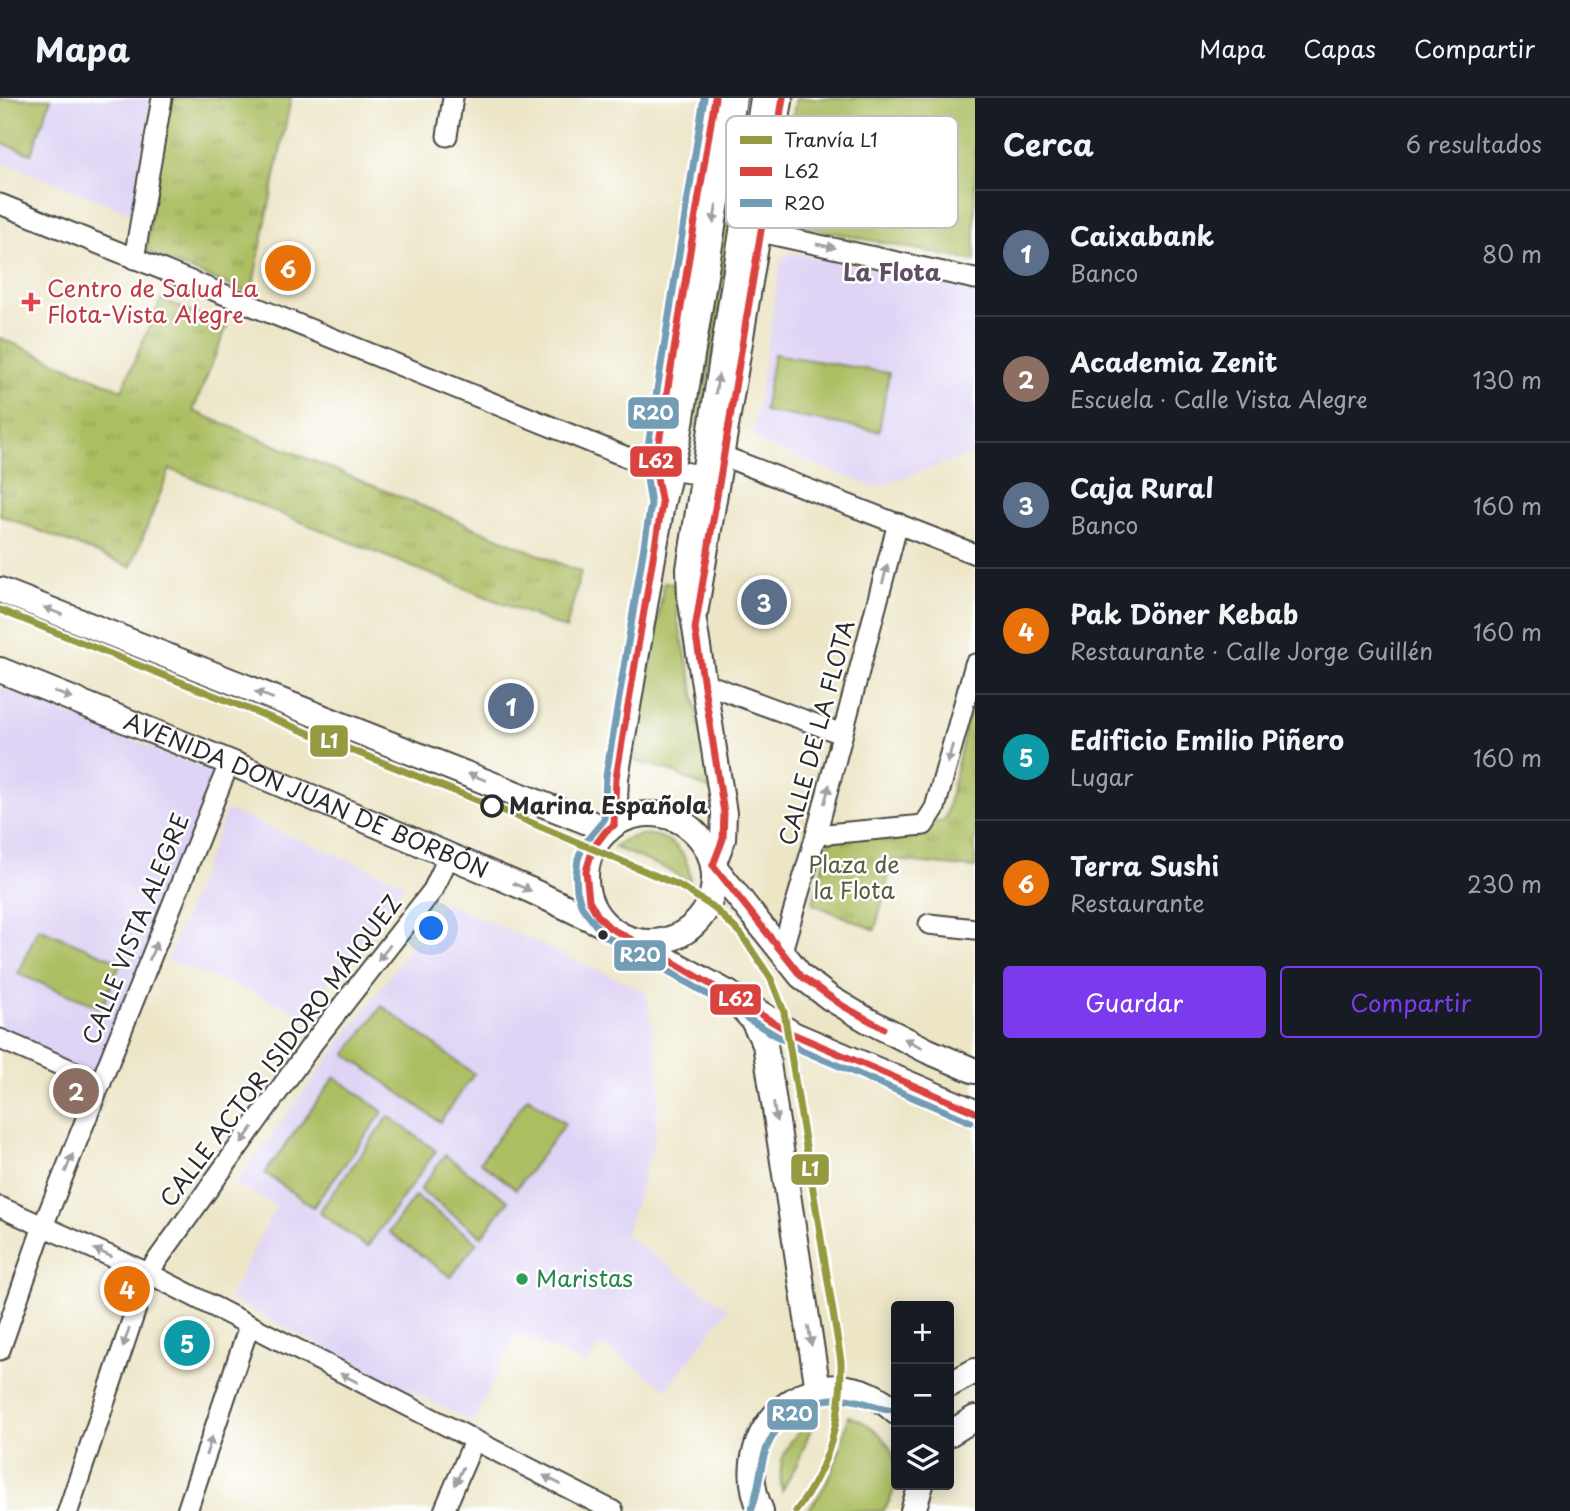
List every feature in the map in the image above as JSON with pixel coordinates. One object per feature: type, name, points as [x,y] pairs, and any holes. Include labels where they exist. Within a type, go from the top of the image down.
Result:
[{"type":"main road","points":[[733,116],[736,98]]},
{"type":"main road","points":[[760,116],[763,98]]},
{"type":"main road","points":[[611,827],[616,778],[662,504],[662,468],[679,435],[726,157]]},
{"type":"main road","points":[[741,228],[689,569],[690,596],[724,813],[723,839],[713,864],[714,878],[709,904],[689,929],[666,940],[653,942],[618,933],[598,916],[589,900],[586,883],[589,859],[593,848],[611,827],[642,814],[654,813],[677,819],[696,832],[713,864],[801,976],[836,1002],[906,1040],[975,1071]]},
{"type":"main road","points":[[0,590],[611,827]]},
{"type":"main road","name":"AVENIDA DON JUAN DE BORBÓN","points":[[0,670],[231,762],[449,856],[618,933],[728,993],[778,1027],[975,1112]]},
{"type":"main road","points":[[728,993],[757,1026],[765,1044],[818,1390]]},
{"type":"main road","points":[[954,1382],[975,1371]]},
{"type":"main road","points":[[739,1511],[748,1491],[758,1441],[770,1420],[788,1403],[818,1390],[852,1389],[886,1398]]},
{"type":"main road","points":[[954,1431],[975,1418]]},
{"type":"main road","points":[[751,1472],[761,1511]]},
{"type":"main road","points":[[913,1511],[919,1490]]},
{"type":"street","points":[[134,259],[162,98]]},
{"type":"street","points":[[447,136],[453,98]]},
{"type":"street","points":[[662,468],[715,98]]},
{"type":"street","points":[[736,98],[736,116]]},
{"type":"street","points":[[780,116],[783,98]]},
{"type":"street","points":[[0,204],[662,468],[702,475]]},
{"type":"street","points":[[757,228],[760,232],[975,279]]},
{"type":"street","points":[[695,629],[761,228]]},
{"type":"street","points":[[723,456],[975,554]]},
{"type":"street","name":"CALLE DE LA FLOTA","points":[[782,954],[898,523]]},
{"type":"street","points":[[816,835],[924,825],[935,808],[975,664]]},
{"type":"street","points":[[704,683],[842,734]]},
{"type":"street","name":"CALLE VISTA ALEGRE","points":[[0,1350],[43,1226],[231,762]]},
{"type":"street","name":"CALLE ACTOR ISIDORO MÁIQUEZ","points":[[68,1511],[148,1273],[313,1043],[433,890],[449,856]]},
{"type":"street","points":[[929,924],[975,929]]},
{"type":"street","points":[[0,1039],[101,1083]]},
{"type":"street","points":[[0,1207],[148,1273],[613,1511]]},
{"type":"street","points":[[187,1511],[249,1326]]},
{"type":"street","points":[[444,1511],[474,1441]]},
{"type":"shaded area","points":[[0,98],[153,98],[133,214],[0,161]]},
{"type":"shaded area","points":[[791,252],[975,291],[975,453],[875,487],[761,444],[753,434],[781,260]]},
{"type":"shaded area","points":[[0,687],[224,776],[101,1083],[0,1039]]},
{"type":"shaded area","points":[[227,810],[405,883],[305,1014],[167,960]]},
{"type":"shaded area","points":[[445,902],[647,992],[660,1086],[654,1144],[625,1235],[728,1309],[667,1389],[602,1345],[585,1365],[517,1333],[473,1422],[229,1299],[276,1205],[235,1184]]},
{"type":"green space","points":[[0,98],[51,99],[31,154],[0,142]]},
{"type":"green space","points":[[167,98],[291,98],[251,294],[146,252]]},
{"type":"green space","points":[[796,98],[975,98],[975,261],[809,228],[958,228],[958,116],[793,116]]},
{"type":"green space","points":[[726,200],[726,228],[733,228],[700,427],[690,426]]},
{"type":"green space","points":[[161,299],[227,326],[193,411],[581,572],[566,629],[170,469],[131,567],[0,515],[0,338],[122,390]]},
{"type":"green space","points":[[774,354],[889,373],[879,431],[764,411]]},
{"type":"green space","points":[[664,582],[674,584],[678,622],[692,681],[710,790],[668,770],[635,761]]},
{"type":"green space","name":"Plaza de la Flota","points":[[975,686],[975,868],[893,860],[875,930],[813,904],[829,841],[945,820]]},
{"type":"green space","points":[[644,834],[663,838],[678,848],[687,863],[690,883],[667,869],[614,847],[623,840]]},
{"type":"green space","points":[[38,928],[121,962],[102,1008],[18,974]]},
{"type":"green space","points":[[382,1006],[474,1074],[440,1122],[346,1054]]},
{"type":"green space","points":[[335,1077],[383,1112],[313,1207],[265,1173]]},
{"type":"green space","points":[[528,1097],[565,1124],[516,1189],[480,1162]]},
{"type":"green space","points":[[389,1116],[436,1151],[367,1247],[319,1212]]},
{"type":"green space","points":[[445,1155],[508,1201],[482,1236],[420,1190]]},
{"type":"green space","points":[[415,1196],[477,1242],[451,1277],[389,1232]]},
{"type":"green space","points":[[848,1416],[863,1422],[886,1442],[891,1451],[891,1490],[894,1490],[883,1511],[807,1511],[822,1490],[842,1442]]},
{"type":"green space","points":[[814,1421],[798,1462],[782,1491],[781,1469],[786,1450],[797,1434]]},
{"type":"tram line","name":"L1","points":[[0,610],[492,806],[680,886],[713,907],[741,934],[771,979],[784,1012],[841,1361],[839,1402],[832,1440],[818,1476],[796,1511]]},
{"type":"transit line","name":"R20","points":[[704,98],[645,465],[651,504],[606,776],[604,820],[584,844],[578,859],[577,891],[582,907],[603,935],[797,1048],[971,1122]]},
{"type":"transit line","name":"L62","points":[[614,825],[616,778],[662,504],[655,467],[715,98]]},
{"type":"transit line","name":"L62","points":[[780,116],[783,98]]},
{"type":"transit line","name":"L62","points":[[713,865],[723,839],[724,813],[695,629],[761,228]]},
{"type":"transit line","name":"L62","points":[[614,825],[593,848],[586,871],[589,900],[598,916],[610,928],[668,959],[793,1034],[975,1112]]},
{"type":"transit line","name":"L62","points":[[713,865],[801,976],[843,1006],[883,1028]]},
{"type":"transit line","name":"R20","points":[[751,1511],[765,1453],[785,1420],[805,1406],[830,1399],[856,1401],[891,1409]]},
{"type":"place","name":"Terra Sushi","points":[[288,268]]},
{"type":"place","name":"Centro de Salud La Flota-Vista Alegre","points":[[31,302]]},
{"type":"place","name":"Caja Rural","points":[[764,602]]},
{"type":"place","name":"Caixabank","points":[[511,706]]},
{"type":"place","name":"Marina Española","points":[[492,806]]},
{"type":"place","name":"Academia Zenit","points":[[76,1091]]},
{"type":"place","name":"Maristas","points":[[522,1279]]},
{"type":"place","name":"Pak Döner Kebab","points":[[127,1289]]},
{"type":"place","name":"Edificio Emilio Piñero","points":[[187,1343]]},
{"type":"district","name":"La Flota","points":[[892,273]]}]
